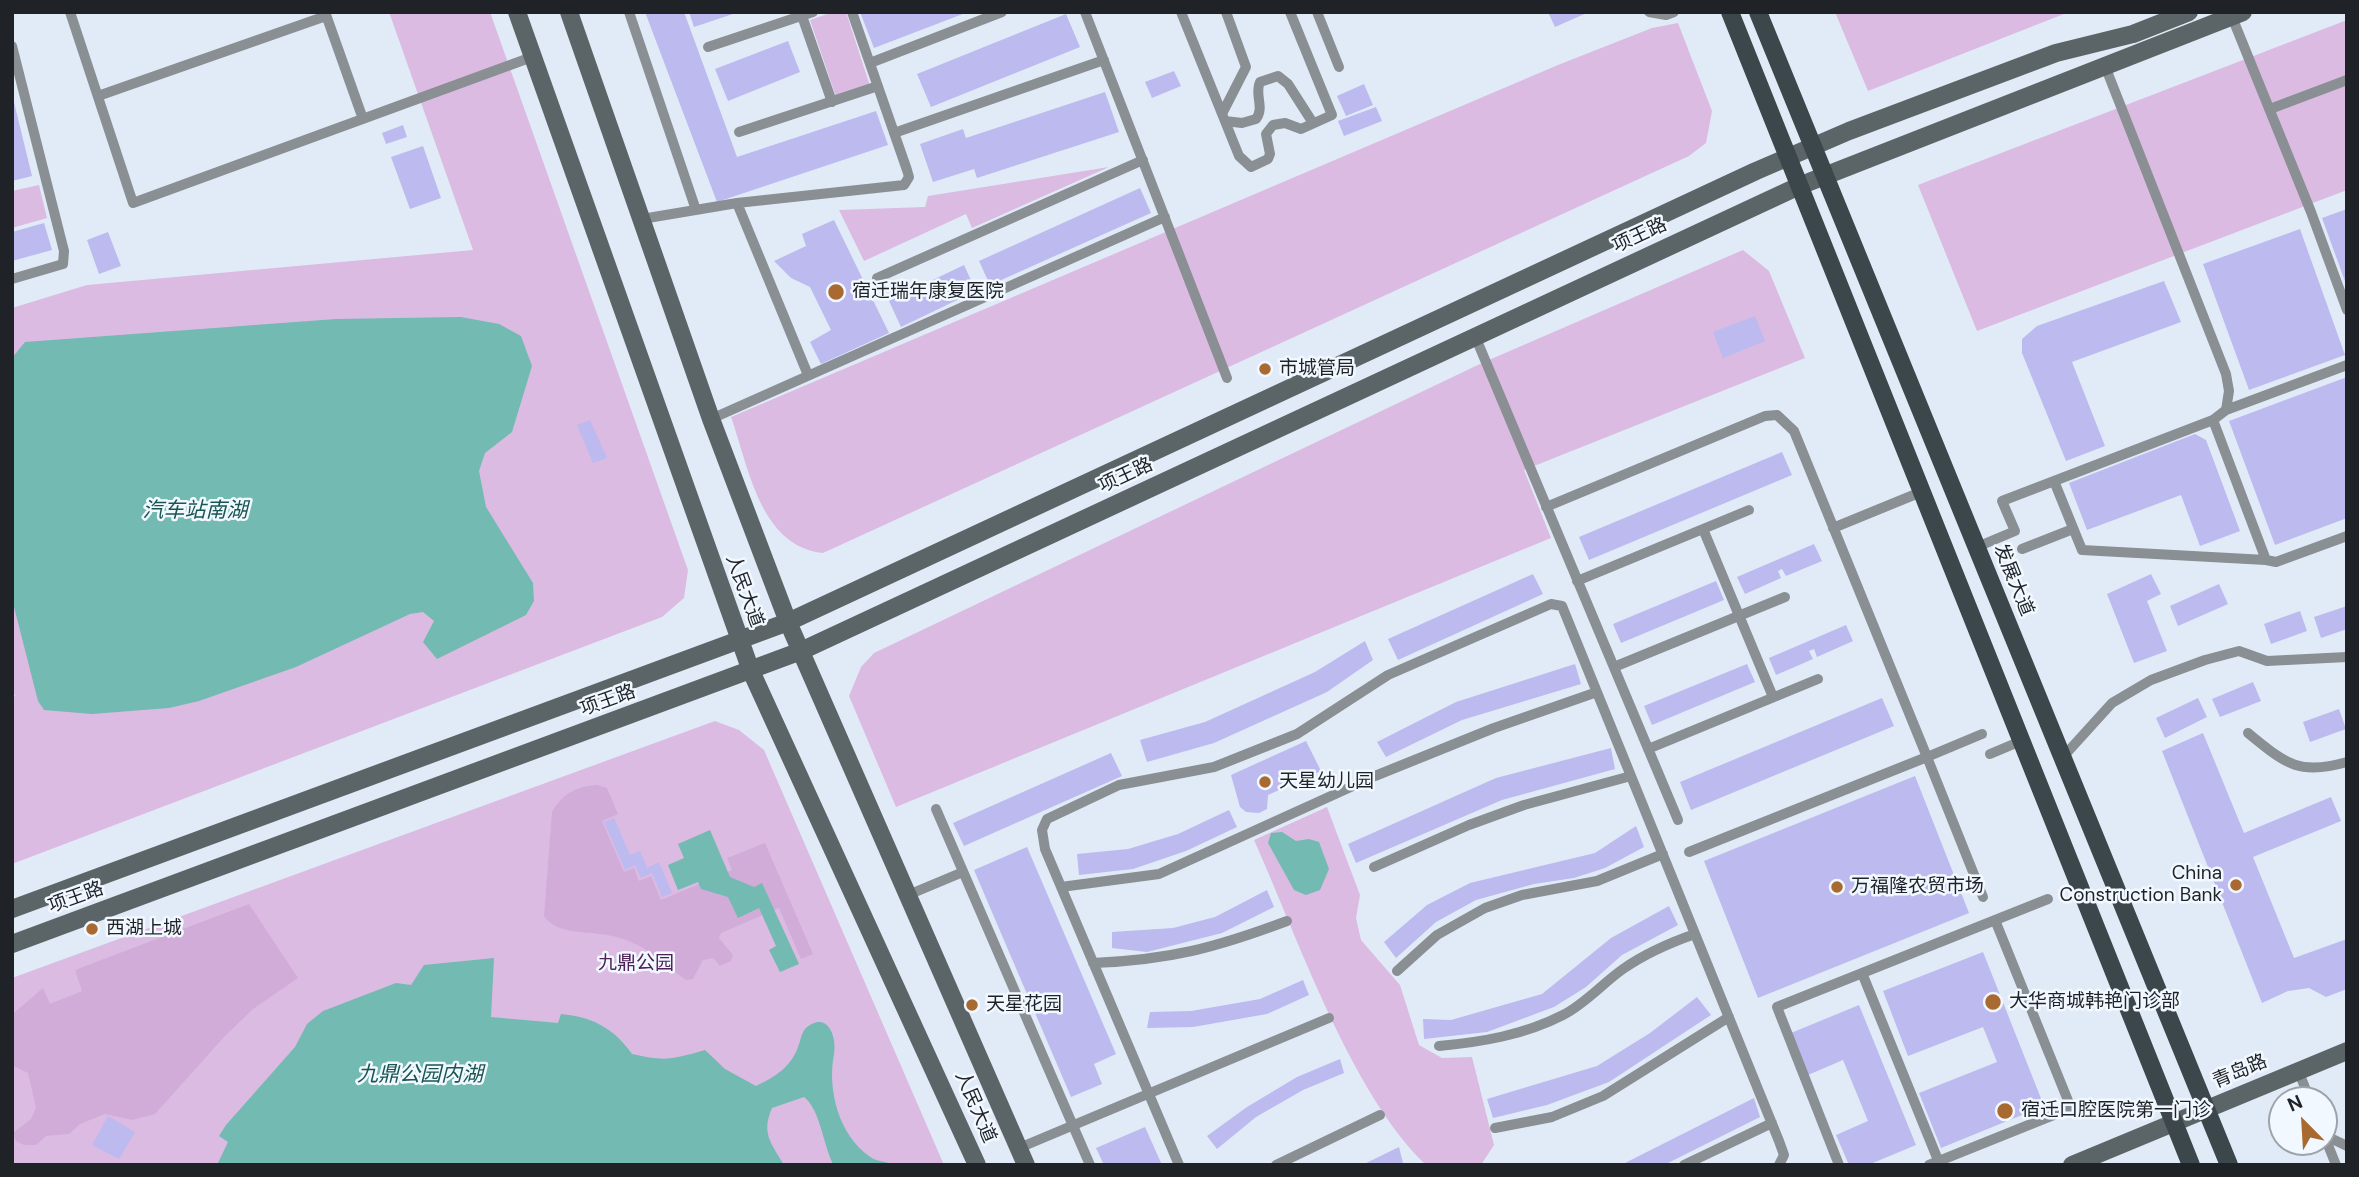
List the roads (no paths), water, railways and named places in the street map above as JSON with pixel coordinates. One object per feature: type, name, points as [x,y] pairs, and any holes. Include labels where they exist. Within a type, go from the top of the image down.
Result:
[{"type":"main road","name":"人民大道","points":[[517,12],[751,671],[977,1165]]},
{"type":"main road","name":"人民大道","points":[[569,12],[712,419],[789,622],[1027,1165]]},
{"type":"main road","points":[[1730,12],[2191,1165]]},
{"type":"main road","name":"发展大道","points":[[1758,12],[2230,1165]]},
{"type":"main road","name":"项王路","points":[[12,909],[789,622],[1788,157],[2056,53],[2133,34],[2189,12]]},
{"type":"main road","name":"项王路","points":[[12,944],[801,651],[1799,186],[2237,15]]},
{"type":"main road","name":"青岛路","points":[[2072,1165],[2347,1051]]},
{"type":"lane","points":[[70,12],[133,203],[532,57]]},
{"type":"lane","points":[[629,12],[696,210]]},
{"type":"lane","points":[[642,219],[737,203],[904,185],[909,177],[852,12]]},
{"type":"lane","points":[[870,63],[1002,12]]},
{"type":"lane","points":[[1085,12],[1227,378]]},
{"type":"lane","points":[[1181,12],[1239,156],[1251,167],[1268,159],[1266,134],[1273,125],[1285,123],[1301,129],[1332,115],[1290,12]]},
{"type":"lane","points":[[1223,118],[1246,67],[1226,12]]},
{"type":"lane","points":[[1317,12],[1339,67]]},
{"type":"lane","points":[[1649,12],[1666,15],[1674,12]]},
{"type":"lane","points":[[98,96],[325,14],[363,119]]},
{"type":"lane","points":[[708,47],[808,14],[832,102]]},
{"type":"lane","points":[[2237,15],[2347,310]]},
{"type":"lane","points":[[12,46],[64,251],[64,264],[12,279]]},
{"type":"lane","points":[[894,133],[1104,60]]},
{"type":"lane","points":[[2105,66],[2226,374],[2229,391],[2226,410]]},
{"type":"lane","points":[[1223,118],[1242,123],[1256,119],[1260,109],[1257,94],[1260,82],[1278,76],[1288,84],[1313,123]]},
{"type":"lane","points":[[2270,109],[2347,80]]},
{"type":"lane","points":[[739,132],[878,86]]},
{"type":"lane","points":[[877,278],[1143,160]]},
{"type":"lane","points":[[737,203],[808,375]]},
{"type":"lane","points":[[712,419],[1165,217]]},
{"type":"lane","points":[[1475,336],[1678,820]]},
{"type":"lane","points":[[1977,547],[2015,531],[2002,501],[2213,420],[2226,410],[2347,365]]},
{"type":"lane","points":[[1546,507],[1765,416],[1777,415],[1794,431],[1983,897]]},
{"type":"lane","points":[[2213,420],[2266,560]]},
{"type":"lane","points":[[2054,481],[2082,550],[2276,562],[2347,536]]},
{"type":"lane","points":[[1833,528],[1921,492]]},
{"type":"lane","points":[[1577,581],[1749,510]]},
{"type":"lane","points":[[1703,529],[1773,697]]},
{"type":"lane","points":[[2022,549],[2073,529]]},
{"type":"lane","points":[[1614,667],[1785,597]]},
{"type":"lane","points":[[1179,1165],[1045,849],[1042,830],[1047,819],[1128,782],[1214,767],[1297,734],[1388,675],[1551,604],[1562,606],[1663,854],[1784,1154],[1779,1165]]},
{"type":"lane","points":[[2063,757],[2112,703],[2151,680],[2205,660],[2239,651],[2267,661],[2347,657]]},
{"type":"lane","points":[[1648,749],[1818,679]]},
{"type":"lane","points":[[1061,887],[1159,874],[1375,776],[1494,728],[1597,692]]},
{"type":"lane","points":[[2248,733],[2285,763],[2319,770],[2347,762]]},
{"type":"lane","points":[[1689,852],[1982,734]]},
{"type":"lane","points":[[1990,754],[2021,741]]},
{"type":"lane","points":[[1374,867],[1469,825],[1524,805],[1631,776]]},
{"type":"lane","points":[[936,809],[1090,1165]]},
{"type":"lane","points":[[1397,971],[1437,934],[1485,908],[1522,895],[1597,881],[1663,854]]},
{"type":"lane","points":[[908,895],[963,872]]},
{"type":"lane","points":[[1839,1165],[1777,1007],[2048,899]]},
{"type":"lane","points":[[1862,973],[1936,1164],[2071,1108],[1995,920]]},
{"type":"lane","points":[[1093,962],[1149,961],[1202,951],[1287,921]]},
{"type":"lane","points":[[1439,1046],[1478,1042],[1527,1031],[1566,1014],[1625,968],[1663,945],[1695,934]]},
{"type":"lane","points":[[1494,1128],[1552,1117],[1603,1096],[1729,1017]]},
{"type":"lane","points":[[1019,1148],[1146,1092],[1329,1018]]},
{"type":"lane","points":[[2298,1070],[2304,1086]]},
{"type":"lane","points":[[1276,1165],[1380,1115]]},
{"type":"lane","points":[[1684,1165],[1772,1123]]},
{"type":"water","name":"汽车站南湖","points":[[461,317],[499,324],[521,336],[532,366],[512,432],[485,453],[479,471],[486,507],[533,583],[534,601],[526,615],[437,659],[423,642],[434,621],[423,612],[410,614],[296,667],[199,701],[169,708],[92,714],[44,710],[38,701],[12,599],[12,358],[25,342],[336,319]]},
{"type":"water","points":[[710,830],[730,877],[754,887],[762,883],[799,964],[780,972],[769,950],[776,946],[759,908],[738,918],[728,897],[701,889],[698,882],[678,890],[668,865],[684,858],[678,844]]},
{"type":"water","points":[[1282,832],[1296,841],[1309,839],[1319,842],[1329,869],[1320,890],[1306,895],[1294,890],[1268,843],[1271,833]]},
{"type":"water","name":"九鼎公园内湖","points":[[494,958],[491,1017],[558,1023],[561,1014],[583,1018],[610,1031],[632,1054],[669,1058],[705,1050],[725,1069],[756,1086],[787,1066],[807,1027],[820,1022],[826,1024],[834,1040],[832,1082],[843,1124],[850,1136],[869,1156],[893,1165],[833,1164],[818,1118],[804,1097],[772,1108],[769,1117],[769,1138],[784,1165],[217,1165],[228,1142],[219,1136],[226,1125],[295,1047],[307,1024],[323,1011],[396,983],[411,985],[424,965]]},
{"type":"place","name":"宿迁瑞年康复医院","points":[[836,292]]},
{"type":"place","name":"市城管局","points":[[1265,369]]},
{"type":"place","name":"天星幼儿园","points":[[1265,782]]},
{"type":"place","name":"China Construction Bank","points":[[2236,885]]},
{"type":"place","name":"万福隆农贸市场","points":[[1837,887]]},
{"type":"place","name":"西湖上城","points":[[92,929]]},
{"type":"place","name":"大华商城韩艳门诊部","points":[[1993,1002]]},
{"type":"place","name":"天星花园","points":[[972,1005]]},
{"type":"place","name":"宿迁口腔医院第一门诊","points":[[2005,1111]]},
{"type":"park label","name":"九鼎公园","points":[[636,964]]}]
